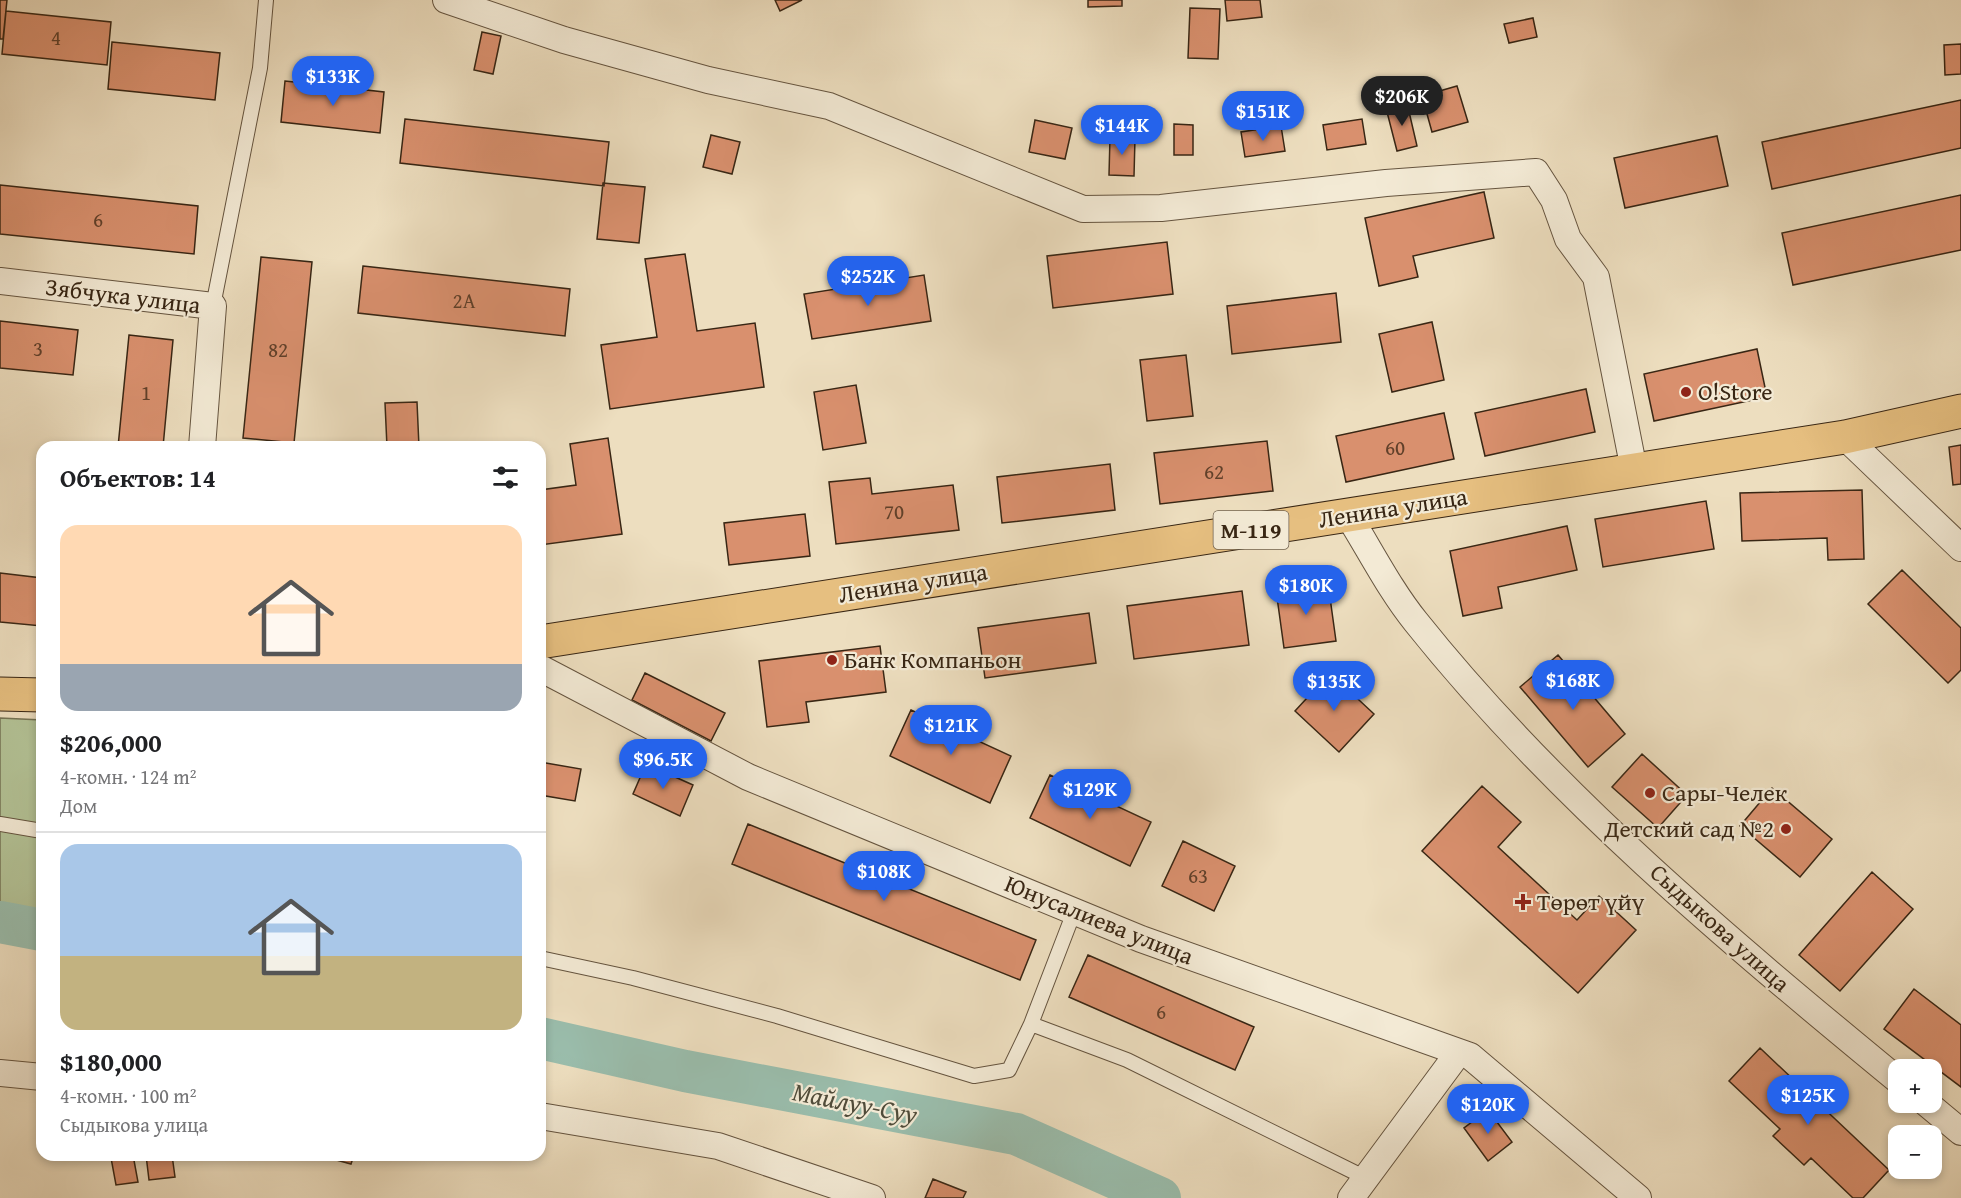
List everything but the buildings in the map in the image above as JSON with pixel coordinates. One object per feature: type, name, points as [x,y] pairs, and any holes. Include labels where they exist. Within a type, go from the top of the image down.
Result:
[{"type":"main road","name":"Ленина улица","points":[[546,641],[1845,437],[1961,411]]},
{"type":"main road","points":[[0,694],[36,695]]},
{"type":"street","points":[[446,0],[564,40],[697,77],[829,106],[1083,209],[1161,208],[1386,183],[1536,172],[1554,200],[1568,239],[1596,277],[1634,470]]},
{"type":"street","name":"Зябчука улица","points":[[0,281],[213,306],[202,441]]},
{"type":"street","points":[[1845,437],[1961,548]]},
{"type":"street","name":"Сыдыкова улица","points":[[1348,515],[1415,621],[1552,776],[1776,980],[1888,1072]]},
{"type":"street","name":"Юнусалиева улица","points":[[546,671],[748,777],[1141,939],[1470,1056],[1638,1198]]},
{"type":"street","points":[[1351,1198],[1459,1052]]},
{"type":"street","points":[[0,1073],[36,1076]]},
{"type":"street","points":[[1938,1113],[1961,1132]]},
{"type":"street","points":[[546,1117],[718,1146],[872,1198]]},
{"type":"lane","points":[[213,306],[260,68],[266,0]]},
{"type":"lane","points":[[0,824],[36,830]]},
{"type":"lane","points":[[546,959],[633,978],[777,1016],[974,1076],[1009,1070],[1031,1024],[1074,912]]},
{"type":"lane","points":[[1031,1024],[1127,1060],[1366,1178]]},
{"type":"green space","points":[[0,718],[36,720],[36,915],[0,907]]},
{"type":"waterway","name":"Майлуу-Суу","points":[[0,922],[36,929]]},
{"type":"waterway","name":"Майлуу-Суу","points":[[546,1039],[685,1071],[1016,1134],[1160,1198]]},
{"type":"place","name":"O!Store","points":[[1686,392]]},
{"type":"place","name":"Банк Компаньон","points":[[832,660]]},
{"type":"place","name":"Сары-Челек","points":[[1650,793]]},
{"type":"place","name":"Детский сад №2","points":[[1786,829]]},
{"type":"place","name":"Төрөт үйү","points":[[1523,902]]}]
